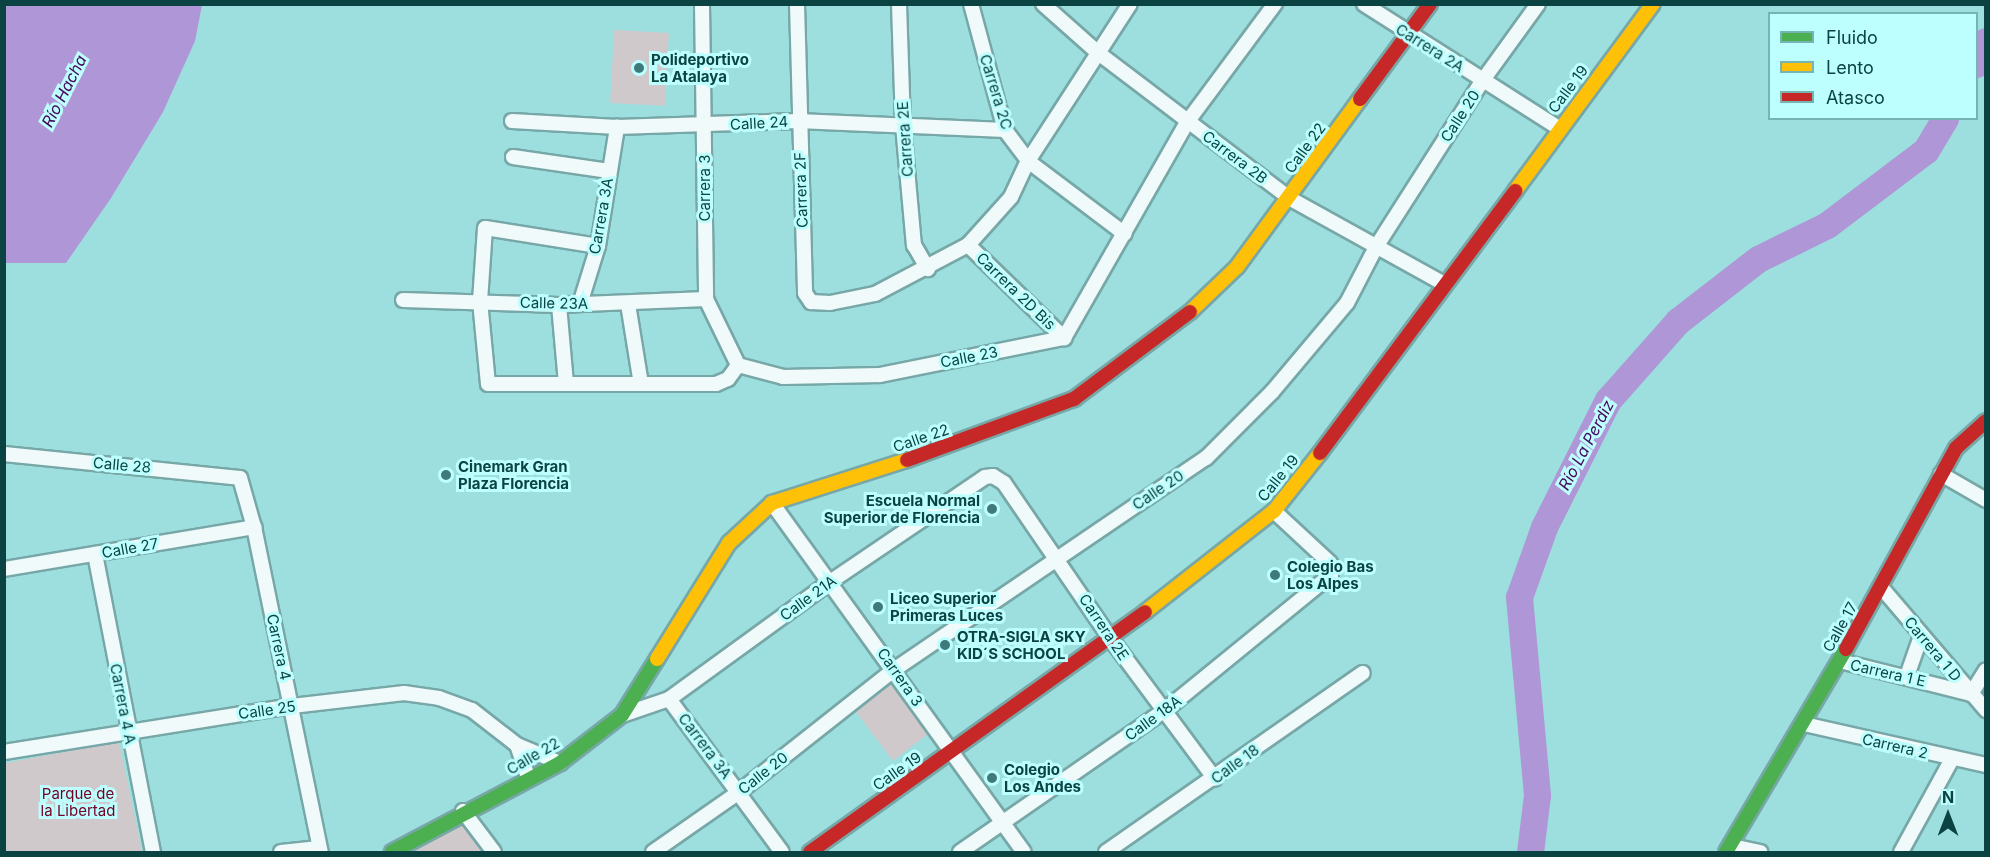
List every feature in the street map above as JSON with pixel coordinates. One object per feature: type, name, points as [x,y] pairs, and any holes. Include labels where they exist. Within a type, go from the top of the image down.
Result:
[{"type":"main road","name":"Calle 22","points":[[392,852],[464,811],[560,763],[622,715],[729,543],[772,503],[823,484],[867,475],[1074,399],[1188,314],[1237,267],[1430,4]]},
{"type":"main road","name":"Calle 19","points":[[810,852],[1111,639],[1274,511],[1364,397],[1444,284],[1653,4]]},
{"type":"main road","name":"Calle 17","points":[[1729,849],[1772,773],[1840,662],[1956,448],[1986,421]]},
{"type":"street","name":"Carrera 3","points":[[702,4],[706,299],[738,365]]},
{"type":"street","name":"Carrera 2F","points":[[797,4],[798,121],[805,293],[811,302],[830,303],[875,294],[928,269]]},
{"type":"street","name":"Carrera 2E","points":[[899,4],[903,125],[914,245],[928,269]]},
{"type":"street","name":"Carrera 2C","points":[[971,4],[1005,130],[1028,161],[1125,234]]},
{"type":"street","name":"Carrera 2B","points":[[1042,4],[1097,52],[1289,198],[1444,284]]},
{"type":"street","points":[[928,269],[968,245],[1011,197],[1028,161],[1130,4]]},
{"type":"street","points":[[1064,338],[1188,121],[1275,4]]},
{"type":"street","name":"Carrera 2A","points":[[1364,4],[1407,35],[1559,128]]},
{"type":"street","name":"Calle 20","points":[[653,852],[739,792],[895,669],[1056,557],[1206,458],[1272,392],[1347,303],[1376,247],[1483,80],[1538,4]]},
{"type":"street","name":"Calle 24","points":[[512,121],[618,127],[798,121],[1005,130]]},
{"type":"street","name":"Carrera 3A","points":[[580,304],[597,246],[618,127]]},
{"type":"street","points":[[513,157],[609,171]]},
{"type":"street","points":[[597,246],[485,228],[480,301],[488,384],[716,384],[728,379],[738,365]]},
{"type":"street","name":"Carrera 2D Bis","points":[[968,245],[1064,338]]},
{"type":"street","name":"Calle 23A","points":[[403,300],[559,305],[628,304],[706,299]]},
{"type":"street","points":[[628,304],[641,384]]},
{"type":"street","points":[[559,305],[566,384]]},
{"type":"street","name":"Calle 23","points":[[738,365],[783,377],[880,375],[1064,338]]},
{"type":"street","name":"Calle 28","points":[[4,454],[240,478]]},
{"type":"street","points":[[1941,474],[1986,500]]},
{"type":"street","name":"Carrera 2E","points":[[993,476],[1004,483],[1111,639],[1215,779]]},
{"type":"street","name":"Calle 21A","points":[[622,715],[669,699],[830,582],[985,477],[993,476]]},
{"type":"street","name":"Carrera 4","points":[[240,478],[254,526],[320,850]]},
{"type":"street","name":"Carrera 3","points":[[772,503],[895,669],[1024,852]]},
{"type":"street","name":"Calle 18A","points":[[960,852],[1164,711],[1331,575],[1333,570],[1274,511]]},
{"type":"street","name":"Calle 27","points":[[4,569],[254,526]]},
{"type":"street","name":"Carrera 4 A","points":[[95,554],[153,852]]},
{"type":"street","name":"Carrera 1 D","points":[[1881,587],[1986,710]]},
{"type":"street","points":[[1907,676],[1921,636]]},
{"type":"street","name":"Carrera 1 E","points":[[1840,662],[1907,676],[1971,694]]},
{"type":"street","points":[[1971,694],[1986,670]]},
{"type":"street","name":"Calle 18","points":[[1106,852],[1215,779],[1363,673]]},
{"type":"street","name":"Calle 25","points":[[4,752],[128,730],[292,706],[404,693],[439,698],[472,710],[517,745],[560,763]]},
{"type":"street","name":"Carrera 3A","points":[[669,699],[782,852]]},
{"type":"street","name":"Carrera 2","points":[[1804,724],[1986,765]]},
{"type":"street","points":[[517,745],[529,779]]},
{"type":"street","points":[[1901,852],[1952,759]]},
{"type":"street","points":[[464,811],[495,852]]},
{"type":"street","points":[[1729,849],[1760,852]]},
{"type":"street","points":[[281,852],[320,850]]},
{"type":"green space","name":"Polideportivo La Atalaya","points":[[614,30],[669,33],[665,106],[610,103]]},
{"type":"green space","points":[[893,683],[930,733],[893,761],[855,711]]},
{"type":"green space","name":"Parque de la Libertad","points":[[119,742],[142,852],[5,852],[5,763]]},
{"type":"green space","points":[[457,818],[482,852],[418,852],[414,847]]},
{"type":"water","name":"Río Hacha","points":[[8,5],[202,5],[195,41],[163,112],[111,198],[66,263],[5,263],[4,9]]},
{"type":"waterway","name":"Río La Perdiz","points":[[1978,59],[1986,41]]},
{"type":"waterway","name":"Río La Perdiz","points":[[1530,852],[1537,795],[1519,597],[1544,527],[1608,400],[1678,321],[1758,259],[1827,225],[1926,150],[1944,120]]},
{"type":"traffic: fast","points":[[1726,852],[1846,649]]},
{"type":"traffic: fast","points":[[392,852],[560,763],[622,715],[657,659]]},
{"type":"traffic: slow","points":[[1515,191],[1653,4]]},
{"type":"traffic: slow","points":[[1190,312],[1237,267],[1360,99]]},
{"type":"traffic: slow","points":[[1145,612],[1274,511],[1320,453]]},
{"type":"traffic: slow","points":[[657,659],[729,543],[772,503],[907,460]]},
{"type":"traffic: jam","points":[[1360,99],[1430,4]]},
{"type":"traffic: jam","points":[[1320,453],[1515,191]]},
{"type":"traffic: jam","points":[[907,460],[1074,399],[1190,312]]},
{"type":"traffic: jam","points":[[1846,649],[1956,448],[1986,421]]},
{"type":"traffic: jam","points":[[810,852],[1145,612]]},
{"type":"place","name":"Polideportivo La Atalaya","points":[[639,68]]},
{"type":"place","name":"Cinemark Gran Plaza Florencia","points":[[446,475]]},
{"type":"place","name":"Escuela Normal Superior de Florencia","points":[[992,509]]},
{"type":"place","name":"Colegio Bas Los Alpes","points":[[1275,575]]},
{"type":"place","name":"Liceo Superior Primeras Luces","points":[[878,607]]},
{"type":"place","name":"OTRA-SIGLA SKY KID´S SCHOOL","points":[[945,645]]},
{"type":"place","name":"Colegio Los Andes","points":[[992,778]]}]
